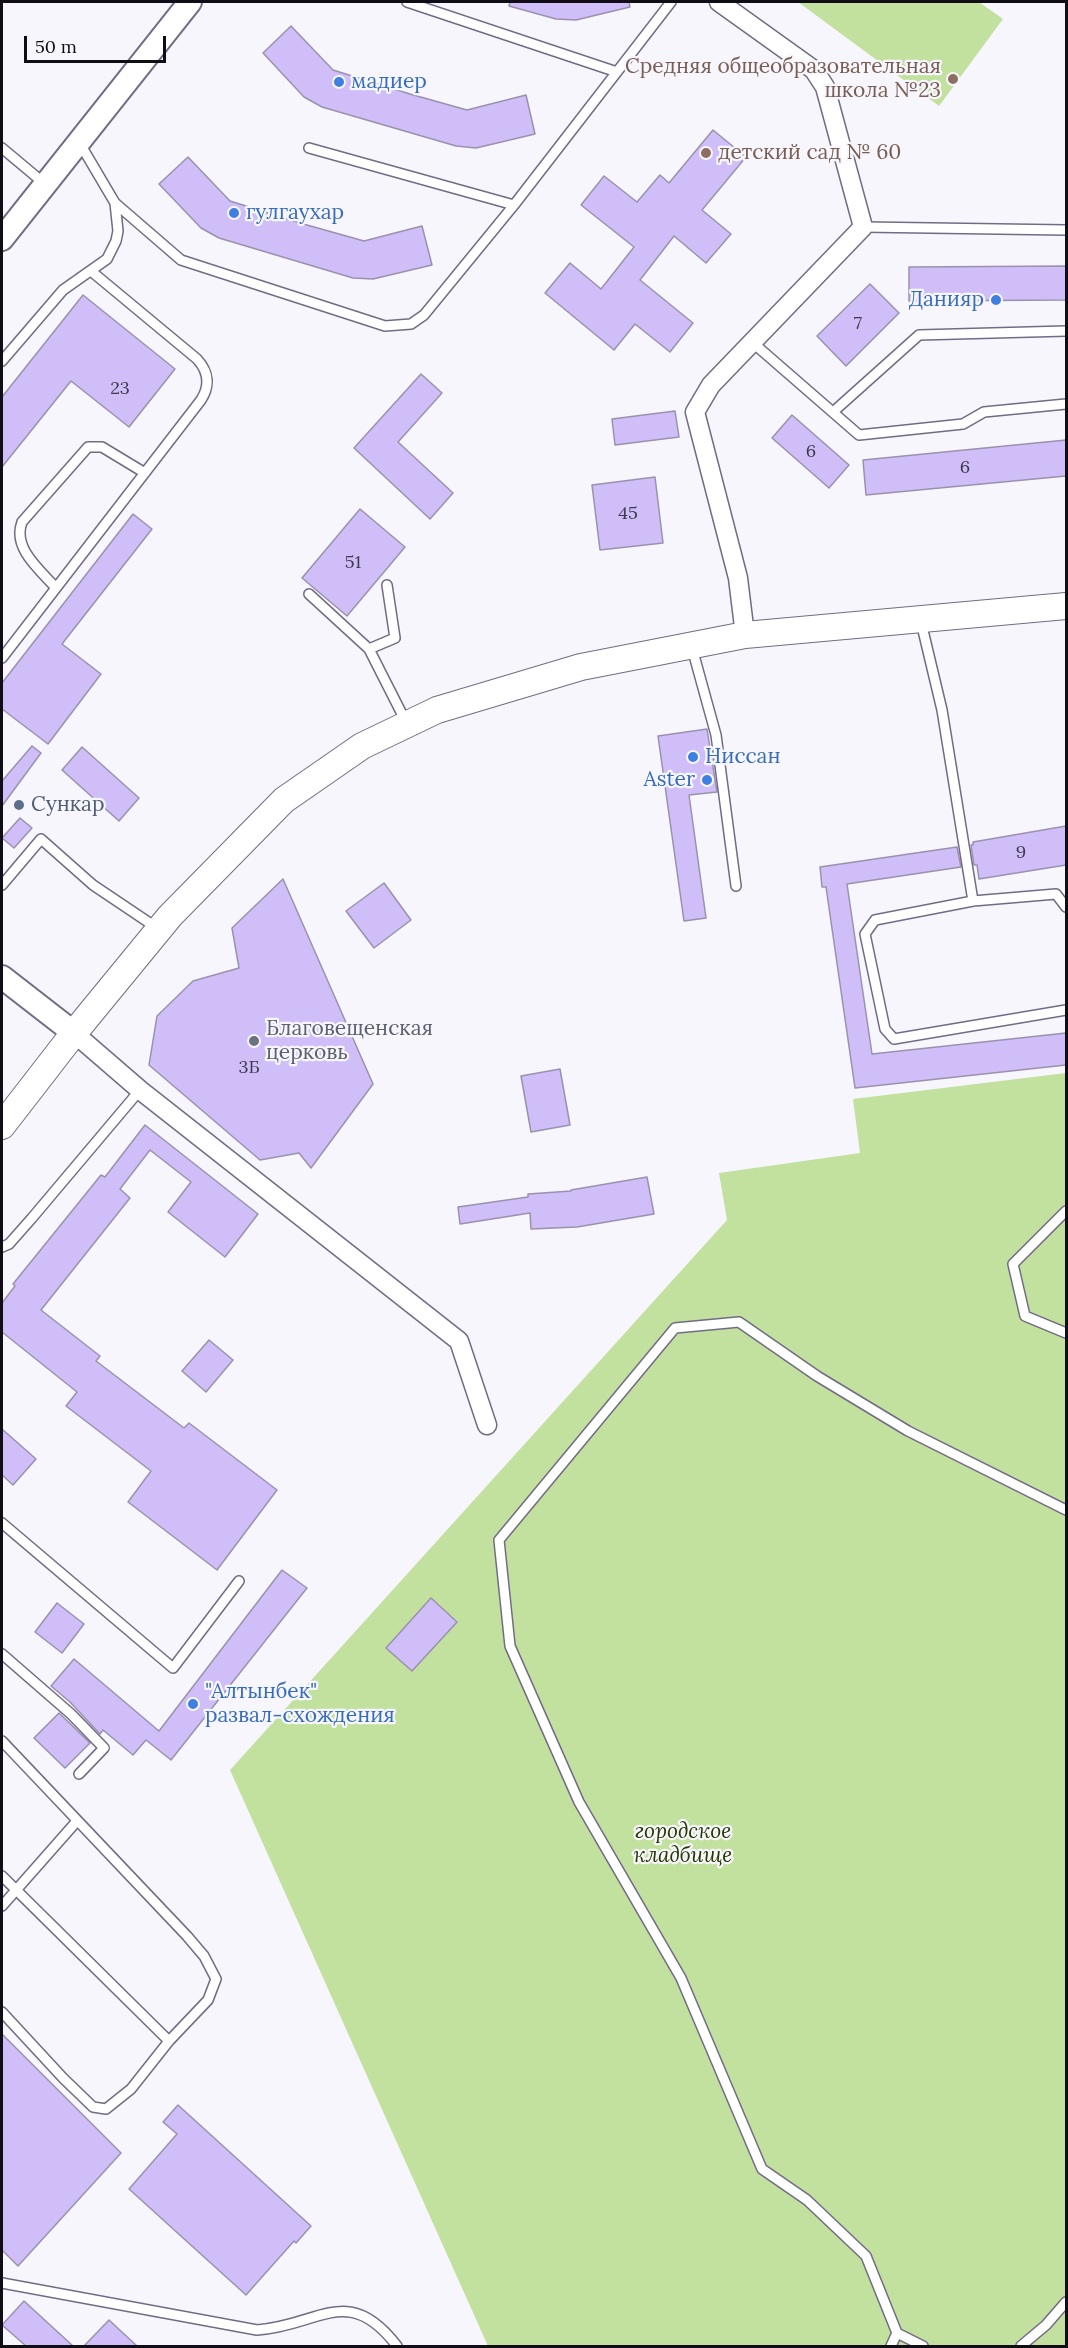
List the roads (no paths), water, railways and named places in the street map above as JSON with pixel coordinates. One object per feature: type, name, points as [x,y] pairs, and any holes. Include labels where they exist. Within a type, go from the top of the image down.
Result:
[{"type":"main road","points":[[2,1126],[74,1033],[159,930],[284,800],[362,746],[407,724],[437,710],[581,667],[745,636],[1066,606]]},
{"type":"street","points":[[2,239],[190,2]]},
{"type":"street","points":[[719,2],[814,70],[825,87],[863,226],[711,385],[695,412],[738,578],[745,636]]},
{"type":"street","points":[[2,977],[74,1033],[140,1090],[459,1341],[487,1425]]},
{"type":"lane","points":[[407,2],[617,72]]},
{"type":"lane","points":[[79,142],[115,203],[181,260],[385,326],[411,324],[424,315],[514,205],[671,2]]},
{"type":"lane","points":[[2,148],[45,184]]},
{"type":"lane","points":[[309,148],[514,205]]},
{"type":"lane","points":[[2,361],[63,290],[107,259],[118,231],[115,203]]},
{"type":"lane","points":[[863,226],[1066,230]]},
{"type":"lane","points":[[2,658],[204,394],[207,372],[197,359],[91,271]]},
{"type":"lane","points":[[833,412],[919,334],[1066,332]]},
{"type":"lane","points":[[752,342],[860,435],[963,424],[984,412],[1066,404]]},
{"type":"lane","points":[[56,588],[21,545],[19,529],[22,522],[87,447],[102,447],[145,473]]},
{"type":"lane","points":[[369,649],[395,638],[387,585]]},
{"type":"lane","points":[[309,594],[369,649],[407,724]]},
{"type":"lane","points":[[920,620],[942,710],[973,901]]},
{"type":"lane","points":[[691,646],[716,735],[736,886]]},
{"type":"lane","points":[[2,885],[41,839],[93,885],[159,930]]},
{"type":"lane","points":[[1066,907],[1056,894],[973,901],[875,920],[865,934],[885,1029],[894,1039],[1066,1010]]},
{"type":"lane","points":[[2,1247],[9,1244],[24,1227],[140,1090]]},
{"type":"lane","points":[[1066,1211],[1013,1264],[1025,1316],[1066,1333]]},
{"type":"lane","points":[[923,2346],[897,2334],[866,2256],[807,2200],[762,2169],[681,1978],[579,1802],[510,1646],[499,1540],[675,1328],[740,1322],[817,1376],[908,1431],[1066,1510]]},
{"type":"lane","points":[[2,1523],[173,1668],[239,1581]]},
{"type":"lane","points":[[2,1654],[71,1714],[104,1748],[79,1774]]},
{"type":"lane","points":[[2,1741],[187,1936],[204,1956],[216,1979],[208,2000],[169,2041],[131,2089],[106,2109],[93,2107],[2,2012]]},
{"type":"lane","points":[[2,1906],[77,1821]]},
{"type":"lane","points":[[2,1876],[169,2041]]},
{"type":"lane","points":[[2,2283],[257,2330],[286,2327],[335,2311],[355,2311],[372,2319],[397,2346]]},
{"type":"lane","points":[[1022,2346],[1046,2325],[1066,2302]]},
{"type":"lane","points":[[891,2346],[897,2334]]},
{"type":"place","name":"Средняя общеобразовательная школа №23","points":[[953,79]]},
{"type":"place","name":"мадиер","points":[[339,82]]},
{"type":"place","name":"детский сад № 60","points":[[706,153]]},
{"type":"place","name":"гулгаухар","points":[[234,213]]},
{"type":"place","name":"Данияр","points":[[996,300]]},
{"type":"place","name":"Ниссан","points":[[693,757]]},
{"type":"place","name":"Aster","points":[[707,780]]},
{"type":"place","name":"Сункар","points":[[19,805]]},
{"type":"place","name":"Благовещенская церковь","points":[[254,1041]]},
{"type":"place","name":"\"Алтынбек\" развал-схождения","points":[[193,1704]]},
{"type":"park label","name":"городское кладбище","points":[[683,1844]]}]
